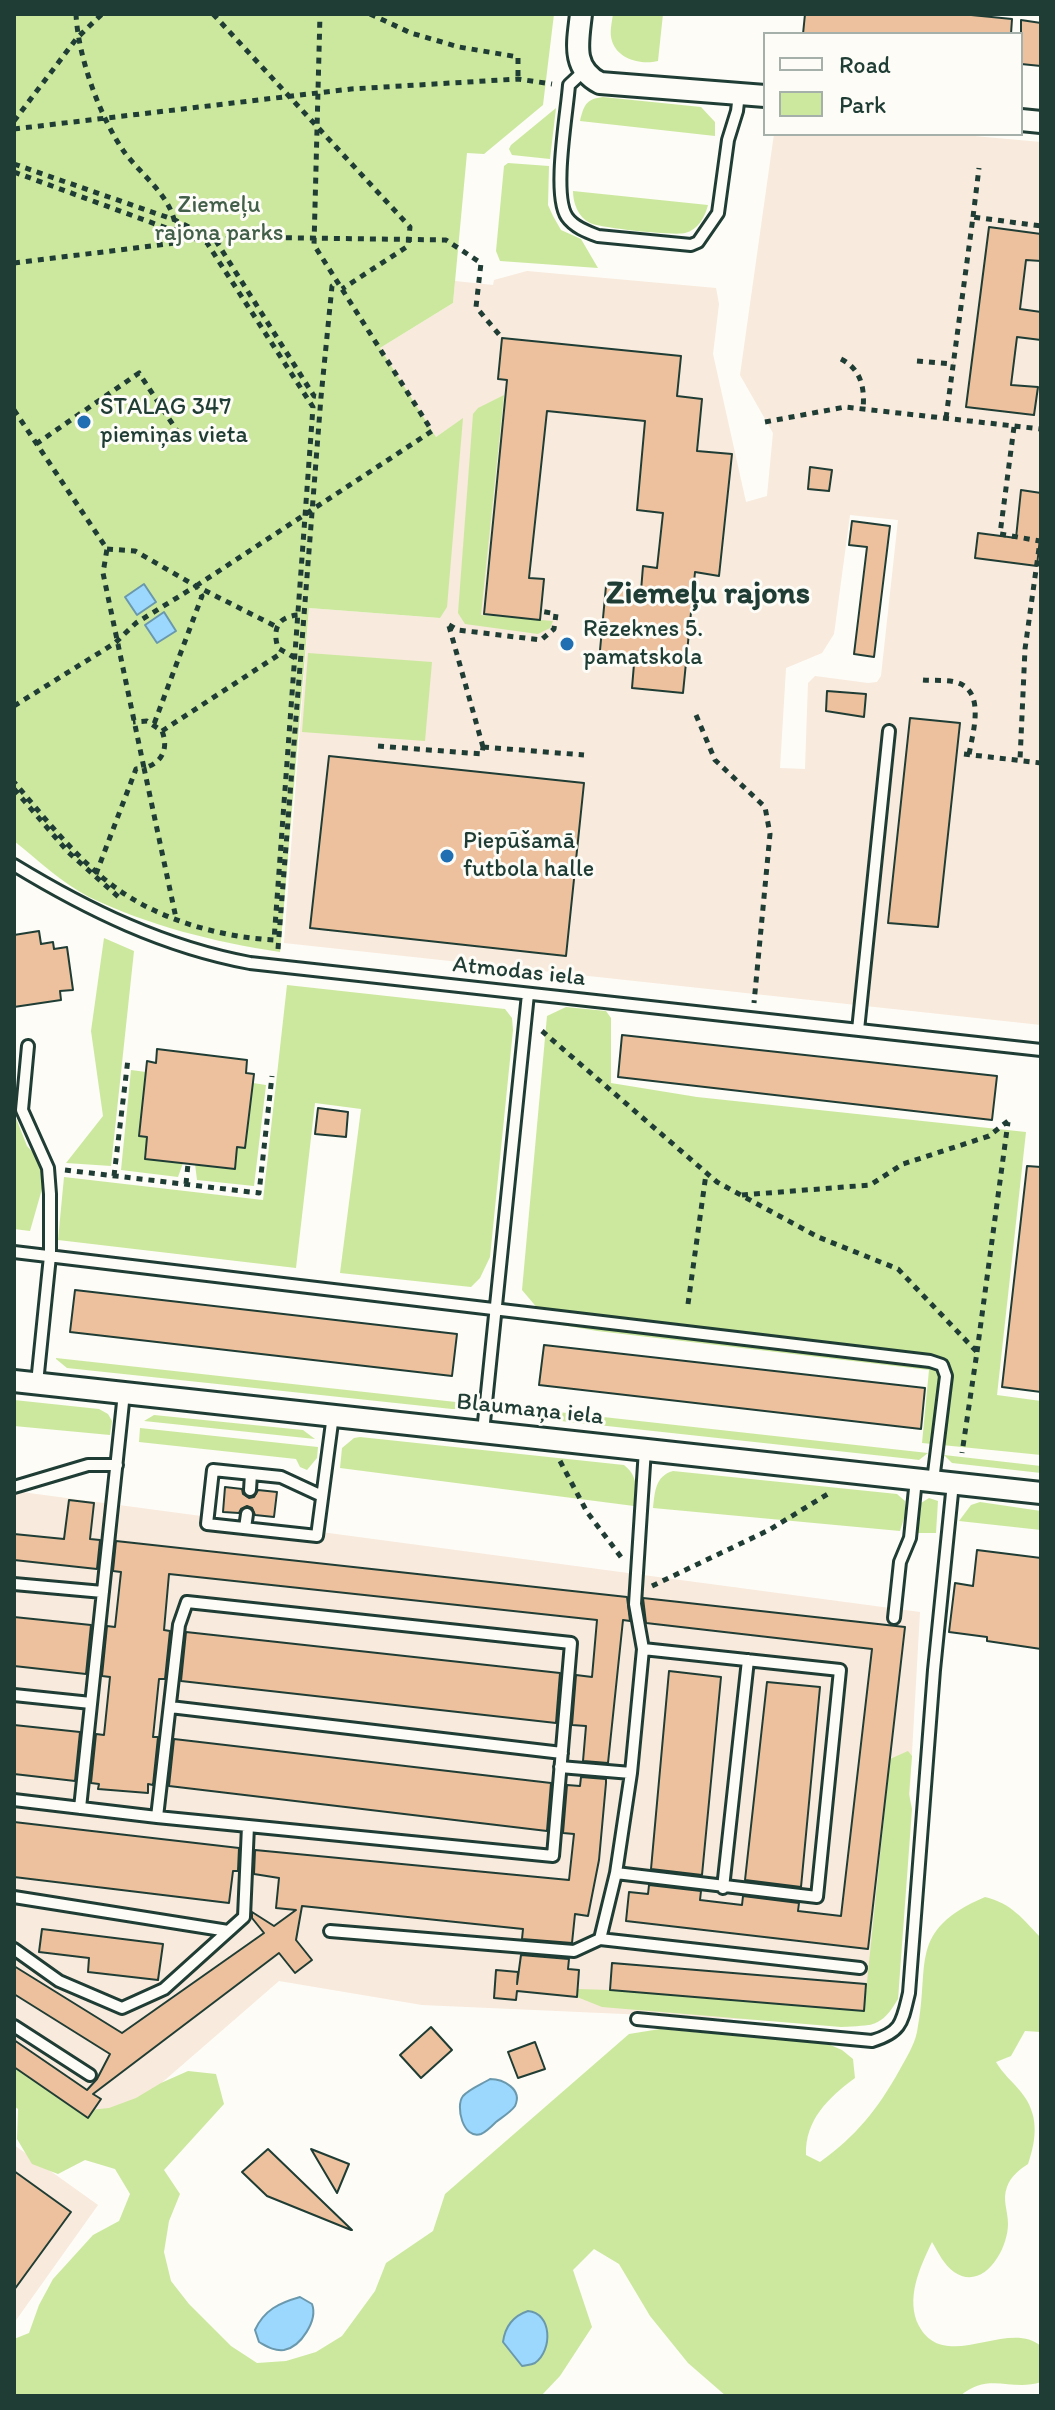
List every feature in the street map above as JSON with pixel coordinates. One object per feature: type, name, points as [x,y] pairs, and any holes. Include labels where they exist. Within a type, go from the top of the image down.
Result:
[{"type":"street","points":[[581,14],[576,53],[577,78],[600,83],[752,95]]},
{"type":"street","name":"Blaumaņa iela","points":[[14,1381],[1041,1493]]},
{"type":"lane","points":[[577,78],[560,195],[567,218],[586,232],[598,236],[691,245],[698,242],[718,213],[728,140],[737,111],[752,95]]},
{"type":"lane","points":[[858,1030],[889,731]]},
{"type":"lane","name":"Atmodas iela","points":[[14,865],[86,907],[170,943],[250,963],[1041,1050]]},
{"type":"lane","points":[[483,1432],[528,994]]},
{"type":"lane","points":[[22,1110],[28,1046]]},
{"type":"lane","points":[[14,1099],[48,1168],[50,1256],[37,1383]]},
{"type":"lane","points":[[14,1252],[930,1361],[942,1365],[946,1376],[934,1481],[934,1670],[909,1993],[899,2025],[892,2035],[872,2041],[637,2019]]},
{"type":"lane","points":[[80,1808],[124,1393]]},
{"type":"lane","points":[[322,1496],[281,1477],[213,1470],[207,1524],[317,1536],[333,1415]]},
{"type":"lane","points":[[600,1939],[616,1873],[631,1773],[643,1649],[636,1594],[645,1449]]},
{"type":"lane","points":[[14,1487],[88,1465],[117,1465]]},
{"type":"lane","points":[[250,1490],[251,1474]]},
{"type":"lane","points":[[894,1618],[900,1562],[934,1481]]},
{"type":"lane","points":[[245,1528],[247,1514]]},
{"type":"lane","points":[[14,1584],[103,1592]]},
{"type":"lane","points":[[14,1800],[157,1817],[553,1856],[571,1643],[187,1602],[179,1625],[157,1817]]},
{"type":"lane","points":[[616,1873],[817,1897],[840,1670],[643,1649]]},
{"type":"lane","points":[[723,1888],[748,1660]]},
{"type":"lane","points":[[14,1695],[91,1703]]},
{"type":"lane","points":[[170,1707],[562,1753]]},
{"type":"lane","points":[[560,1767],[631,1773]]},
{"type":"lane","points":[[14,1949],[59,1981],[122,2008],[164,1989],[244,1917],[248,1826]]},
{"type":"lane","points":[[14,1897],[228,1931]]},
{"type":"lane","points":[[330,1931],[574,1951],[600,1939],[860,1968]]},
{"type":"lane","points":[[14,2026],[90,2075]]},
{"type":"path","points":[[76,14],[77,38],[104,117],[125,153],[165,199],[175,220],[176,230]]},
{"type":"path","points":[[14,121],[77,38],[102,14]]},
{"type":"path","points":[[213,14],[410,227],[408,246],[342,289]]},
{"type":"path","points":[[14,706],[115,643],[145,617],[432,431],[314,245],[320,14]]},
{"type":"path","points":[[370,14],[411,33],[459,47],[518,57],[518,79]]},
{"type":"path","points":[[14,129],[351,89],[577,78]]},
{"type":"path","points":[[14,164],[175,220],[195,233],[210,246],[313,407]]},
{"type":"path","points":[[946,418],[979,168]]},
{"type":"path","points":[[14,172],[176,230],[216,241],[314,396],[321,397]]},
{"type":"path","points":[[973,217],[1041,226]]},
{"type":"path","points":[[14,263],[175,243],[195,233]]},
{"type":"path","points":[[210,246],[231,237],[446,240],[481,263],[476,307],[502,338]]},
{"type":"path","points":[[300,615],[313,510],[332,286],[338,282]]},
{"type":"path","points":[[841,359],[853,367],[859,376],[864,393],[863,409]]},
{"type":"path","points":[[917,361],[953,364]]},
{"type":"path","points":[[36,444],[139,373],[183,440]]},
{"type":"path","points":[[279,947],[304,516],[313,407],[321,397]]},
{"type":"path","points":[[765,422],[845,407],[1041,429]]},
{"type":"path","points":[[15,414],[107,549],[103,573],[115,643],[176,922],[170,943]]},
{"type":"path","points":[[1014,427],[1000,534],[1040,541],[1025,649],[1020,760]]},
{"type":"path","points":[[107,549],[135,551],[275,626]]},
{"type":"path","points":[[154,724],[202,596],[196,586]]},
{"type":"path","points":[[378,746],[482,754],[483,747],[449,625],[458,630],[541,640],[554,629],[556,614],[540,611]]},
{"type":"path","points":[[297,659],[278,648],[275,626],[282,619],[300,615]]},
{"type":"path","points":[[162,731],[283,652]]},
{"type":"path","points":[[279,947],[274,940],[297,659]]},
{"type":"path","points":[[923,680],[959,683],[973,697],[975,710],[967,755],[1041,763]]},
{"type":"path","points":[[696,715],[715,760],[765,807],[770,834],[752,1017]]},
{"type":"path","points":[[96,876],[136,769],[152,766],[163,755],[165,739],[162,731],[147,721],[133,722]]},
{"type":"path","points":[[483,747],[584,755]]},
{"type":"path","points":[[14,782],[96,876]]},
{"type":"path","points":[[14,789],[96,876],[137,902],[176,922],[217,936],[279,947]]},
{"type":"path","points":[[176,922],[274,940]]},
{"type":"path","points":[[526,1017],[706,1173],[818,1237],[898,1269],[977,1352]]},
{"type":"path","points":[[114,1176],[128,1059]]},
{"type":"path","points":[[65,1170],[259,1193],[272,1076]]},
{"type":"path","points":[[741,1195],[870,1185],[903,1164],[989,1136],[1008,1121],[962,1453]]},
{"type":"path","points":[[186,1184],[188,1164]]},
{"type":"path","points":[[688,1304],[706,1173]]},
{"type":"path","points":[[556,1454],[587,1512],[621,1558]]},
{"type":"path","points":[[636,1594],[769,1530],[842,1486]]},
{"type":"shaded area","name":"Rēzeknes 5. pamatskola","points":[[774,136],[974,136],[1041,142],[1041,1025],[284,943],[309,608],[440,618],[462,419],[436,437],[380,348],[453,303],[455,281],[493,285],[494,280],[527,271],[716,288],[719,304],[713,354],[746,502],[767,496],[773,433],[740,375]],"holes":[[[850,515],[898,520],[881,676],[877,682],[868,683],[815,676],[808,683],[805,769],[780,768],[786,668],[822,653],[834,634]]]},
{"type":"shaded area","points":[[14,1491],[920,1612],[898,1999],[871,2025],[422,2005],[279,1981],[120,2119],[78,2127],[14,2077]]},
{"type":"shaded area","points":[[14,2145],[98,2205],[14,2323]]},
{"type":"green space","name":"Ziemeļu rajona parks","points":[[14,14],[554,14],[543,105],[484,154],[467,153],[453,303],[380,348],[436,437],[463,418],[447,607],[440,618],[309,608],[280,952],[183,932],[112,907],[69,885],[14,841]]},
{"type":"green space","points":[[613,14],[663,14],[658,61],[638,61],[619,53],[611,38]]},
{"type":"green space","points":[[603,97],[701,107],[715,122],[715,136],[580,121],[587,104]]},
{"type":"green space","points":[[556,108],[550,159],[512,155],[511,145]]},
{"type":"green space","points":[[508,163],[549,166],[548,205],[553,216],[561,230],[581,239],[598,268],[500,261],[496,251],[504,166]]},
{"type":"green space","points":[[573,191],[708,205],[700,222],[685,233],[638,231],[590,223],[577,209]]},
{"type":"green space","points":[[504,395],[481,615],[553,621],[550,628],[538,634],[465,624],[458,613],[473,414],[478,408]]},
{"type":"green space","points":[[308,653],[432,662],[425,741],[302,732]]},
{"type":"green space","points":[[104,938],[134,951],[111,1166],[66,1163],[103,1116],[91,1031]]},
{"type":"green space","points":[[287,985],[505,1009],[512,1018],[490,1257],[480,1278],[471,1287],[340,1273],[361,1109],[315,1103],[296,1268],[58,1240],[64,1177],[263,1200]]},
{"type":"green space","points":[[566,1007],[606,1011],[611,1018],[611,1083],[697,1097],[1026,1132],[997,1395],[1041,1401],[1041,1455],[922,1443],[929,1370],[550,1323],[522,1290],[547,1016]]},
{"type":"green space","points":[[131,1070],[146,1072],[139,1135],[147,1137],[145,1158],[183,1163],[178,1177],[121,1170]]},
{"type":"green space","points":[[253,1083],[266,1085],[254,1186],[197,1180],[195,1164],[235,1169],[237,1147],[245,1147]]},
{"type":"green space","points":[[14,1113],[27,1146],[48,1168],[30,1231],[14,1229]]},
{"type":"green space","points":[[56,1359],[474,1404],[469,1409],[452,1409],[67,1368]]},
{"type":"green space","points":[[14,1400],[99,1409],[108,1414],[112,1421],[110,1435],[14,1426]]},
{"type":"green space","points":[[504,1406],[928,1453],[919,1460],[515,1416]]},
{"type":"green space","points":[[154,1415],[303,1430],[315,1439],[144,1421]]},
{"type":"green space","points":[[140,1428],[318,1447],[317,1458],[307,1470],[300,1467],[296,1459],[139,1442]]},
{"type":"green space","points":[[360,1437],[624,1465],[634,1479],[634,1506],[340,1468],[342,1448]]},
{"type":"green space","points":[[944,1455],[1041,1466],[1041,1473],[952,1463]]},
{"type":"green space","points":[[673,1471],[897,1494],[905,1501],[905,1515],[900,1531],[653,1508],[659,1481]]},
{"type":"green space","points":[[929,1498],[938,1501],[936,1533],[918,1533],[921,1503]]},
{"type":"green space","points":[[980,1502],[1041,1511],[1041,1530],[959,1521],[971,1505]]},
{"type":"green space","points":[[908,1751],[912,1756],[909,1794],[912,1809],[898,1999],[881,2020],[869,2025],[841,2027],[602,2007],[577,1997],[578,1989],[610,1990],[864,2011],[890,1759]]},
{"type":"green space","points":[[985,1897],[1009,1908],[1041,1938],[1041,2032],[1025,2031],[1011,2056],[996,2062],[1027,2100],[1035,2126],[1033,2145],[1028,2164],[1007,2187],[1007,2234],[999,2256],[984,2272],[975,2277],[965,2277],[947,2266],[932,2242],[919,2272],[913,2305],[919,2326],[930,2339],[944,2345],[960,2346],[1012,2338],[1027,2339],[1041,2346],[1041,2382],[1020,2385],[990,2383],[960,2396],[726,2396],[688,2363],[650,2316],[619,2264],[594,2249],[573,2270],[592,2327],[560,2376],[541,2396],[14,2396],[14,2339],[29,2333],[53,2279],[93,2235],[119,2221],[130,2194],[115,2169],[85,2160],[58,2174],[32,2164],[17,2139],[14,2064],[80,2111],[109,2108],[136,2098],[188,2071],[216,2074],[224,2104],[164,2170],[180,2194],[169,2221],[164,2252],[171,2281],[231,2346],[257,2363],[286,2361],[316,2352],[342,2336],[375,2291],[386,2263],[433,2231],[445,2194],[629,2034],[660,2029],[828,2044],[842,2050],[853,2059],[855,2078],[827,2102],[809,2131],[806,2155],[820,2162],[865,2121],[883,2098],[910,2052],[917,2032],[924,1968],[932,1937],[943,1923],[960,1910]]},
{"type":"water","points":[[144,584],[156,602],[137,615],[125,597]]},
{"type":"water","points":[[164,612],[176,631],[157,643],[145,625]]},
{"type":"water","points":[[490,2079],[501,2081],[514,2090],[515,2106],[485,2132],[469,2132],[460,2114],[461,2101],[469,2091]]},
{"type":"water","points":[[300,2297],[312,2304],[313,2310],[313,2318],[302,2338],[284,2350],[259,2342],[255,2330],[263,2317],[279,2305]]},
{"type":"water","points":[[528,2311],[542,2318],[546,2325],[547,2341],[545,2350],[535,2363],[522,2366],[503,2342],[511,2323]]},
{"type":"building","points":[[805,14],[961,14],[1012,19],[1011,32],[803,32]]},
{"type":"building","points":[[1021,20],[1041,23],[1041,66],[1023,64]]},
{"type":"building","points":[[989,227],[1041,234],[1041,261],[1026,260],[1020,309],[1041,312],[1041,340],[1017,337],[1011,385],[1038,387],[1034,415],[966,407]]},
{"type":"building","points":[[502,338],[681,356],[677,396],[702,399],[697,451],[732,454],[719,576],[695,572],[683,693],[632,688],[634,664],[599,661],[606,586],[641,591],[643,566],[657,568],[663,513],[637,510],[645,421],[547,411],[529,578],[544,579],[540,620],[484,614],[507,380],[498,379]]},
{"type":"building","points":[[810,467],[832,470],[829,491],[808,489]]},
{"type":"building","points":[[1021,490],[1041,493],[1037,566],[975,558],[978,533],[1016,538]]},
{"type":"building","points":[[852,521],[890,526],[874,657],[854,654],[867,547],[849,545]]},
{"type":"building","points":[[827,691],[866,694],[864,717],[826,711]]},
{"type":"building","points":[[910,718],[960,723],[938,927],[888,923]]},
{"type":"building","name":"Piepūšamā futbola halle","points":[[329,756],[584,783],[566,956],[310,928]]},
{"type":"building","points":[[39,931],[41,944],[53,942],[54,949],[67,947],[73,990],[60,991],[61,1000],[14,1007],[14,935]]},
{"type":"building","points":[[622,1035],[997,1076],[992,1120],[618,1077]]},
{"type":"building","points":[[157,1049],[247,1060],[246,1073],[254,1074],[245,1148],[237,1147],[235,1169],[145,1159],[147,1137],[139,1136],[147,1061],[156,1063]]},
{"type":"building","points":[[318,1108],[348,1112],[346,1137],[315,1134]]},
{"type":"building","points":[[1027,1166],[1041,1167],[1041,1392],[1002,1387]]},
{"type":"building","points":[[75,1290],[457,1334],[452,1376],[70,1332]]},
{"type":"building","points":[[544,1345],[925,1388],[921,1429],[539,1385]]},
{"type":"building","points":[[225,1487],[242,1489],[249,1498],[254,1497],[258,1490],[277,1492],[274,1517],[255,1515],[252,1508],[247,1506],[239,1513],[223,1512]]},
{"type":"building","points":[[69,1500],[94,1503],[90,1539],[100,1540],[97,1569],[14,1560],[14,1534],[64,1539]]},
{"type":"building","points":[[116,1541],[627,1597],[630,1621],[623,1620],[608,1763],[583,1761],[586,1726],[572,1725],[576,1675],[592,1677],[597,1620],[169,1574],[164,1630],[170,1631],[165,1679],[159,1679],[153,1737],[158,1737],[153,1785],[148,1784],[148,1793],[98,1789],[99,1784],[91,1783],[96,1734],[104,1735],[110,1677],[102,1676],[107,1626],[115,1627],[121,1572],[113,1571]]},
{"type":"building","points":[[977,1550],[1041,1558],[1041,1649],[949,1632],[955,1583],[973,1586]]},
{"type":"building","points":[[643,1598],[905,1627],[868,1949],[626,1921],[629,1892],[648,1894],[649,1885],[701,1891],[700,1900],[742,1905],[743,1896],[799,1903],[798,1911],[841,1916],[872,1649],[646,1623]]},
{"type":"building","points":[[14,1617],[91,1625],[86,1674],[14,1666]]},
{"type":"building","points":[[186,1632],[560,1673],[556,1723],[181,1681]]},
{"type":"building","points":[[669,1671],[721,1677],[702,1875],[651,1869]]},
{"type":"building","points":[[767,1682],[820,1687],[801,1887],[745,1880]]},
{"type":"building","points":[[14,1725],[80,1732],[75,1781],[14,1774]]},
{"type":"building","points":[[174,1739],[551,1783],[547,1831],[169,1786]]},
{"type":"building","points":[[581,1777],[606,1779],[606,1783],[599,1860],[588,1916],[575,1914],[572,1943],[522,1939],[523,1929],[302,1906],[296,1940],[312,1960],[295,1973],[279,1953],[93,2094],[101,2099],[88,2118],[14,2067],[14,2040],[87,2090],[97,2079],[110,2054],[14,1994],[14,1966],[122,2033],[264,1933],[252,1918],[252,1912],[274,1926],[296,1910],[276,1908],[279,1878],[254,1874],[255,1850],[569,1880],[574,1834],[563,1833],[567,1785],[580,1786]]},
{"type":"building","points":[[14,1822],[239,1848],[238,1871],[233,1871],[229,1903],[14,1877]]},
{"type":"building","points":[[42,1929],[163,1944],[158,1980],[88,1972],[89,1958],[39,1952]]},
{"type":"building","points":[[521,1955],[569,1959],[568,1969],[579,1970],[577,1997],[517,1991],[516,2000],[494,1998],[496,1970],[518,1972],[517,1984]]},
{"type":"building","points":[[612,1963],[866,1984],[864,2011],[610,1990]]},
{"type":"building","points":[[431,2027],[452,2050],[421,2078],[400,2055]]},
{"type":"building","points":[[535,2042],[545,2069],[518,2078],[508,2052]]},
{"type":"building","points":[[268,2149],[352,2230],[267,2196],[242,2172]]},
{"type":"building","points":[[311,2149],[349,2164],[337,2193]]},
{"type":"building","points":[[14,2171],[71,2212],[14,2290]]},
{"type":"place","name":"STALAG 347 piemiņas vieta","points":[[84,422]]},
{"type":"place","name":"Rēzeknes 5. pamatskola","points":[[567,644]]},
{"type":"place","name":"Piepūšamā futbola halle","points":[[447,856]]},
{"type":"district","name":"Ziemeļu rajons","points":[[708,595]]}]
